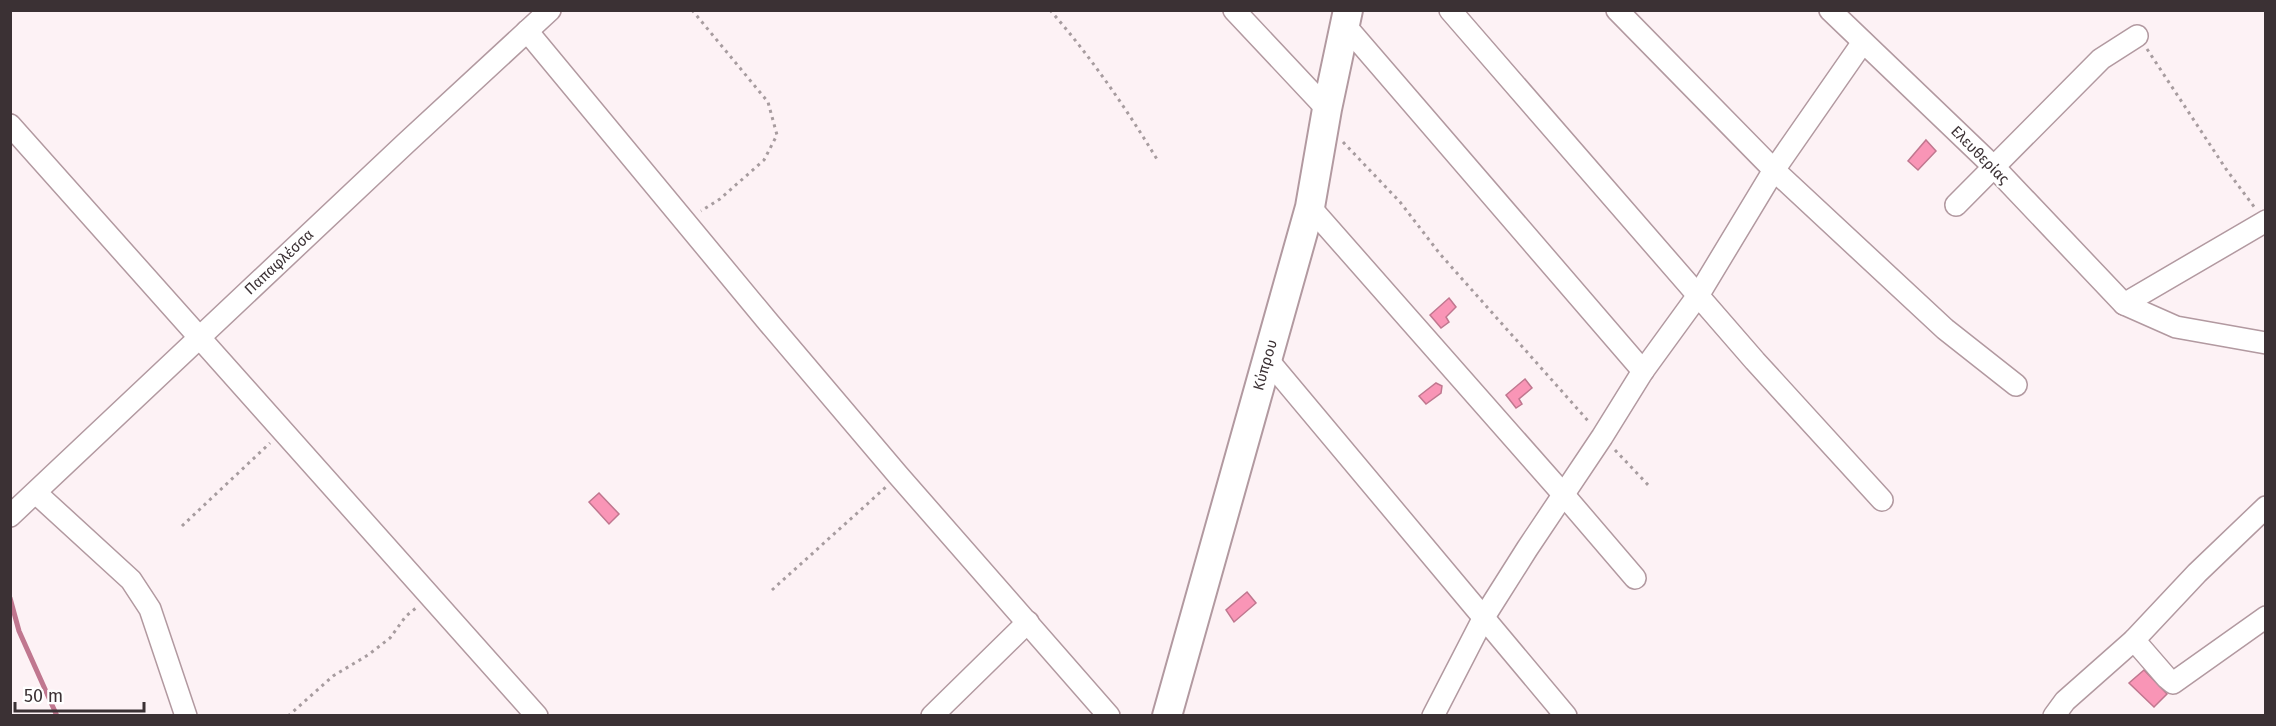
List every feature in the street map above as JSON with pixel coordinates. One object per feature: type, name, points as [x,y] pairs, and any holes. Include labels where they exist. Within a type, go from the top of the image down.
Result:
[{"type":"street","name":"Παπαφλέσσα","points":[[24,504],[550,10]]},
{"type":"street","points":[[1234,10],[1326,117]]},
{"type":"street","points":[[1450,10],[1537,113],[1699,294],[1755,361],[1882,500]]},
{"type":"street","points":[[1617,10],[1774,170],[1945,329],[2016,385]]},
{"type":"street","name":"Ελευθερίας","points":[[1830,10],[1994,167],[2124,304],[2176,327],[2265,343]]},
{"type":"street","points":[[1346,17],[1643,371]]},
{"type":"street","name":"Κύπρου","points":[[1167,716],[1310,207],[1346,17]]},
{"type":"street","points":[[527,31],[898,475],[1109,716]]},
{"type":"street","points":[[1956,205],[2101,59],[2137,36]]},
{"type":"street","points":[[1433,716],[1484,617],[1643,371],[1699,294],[1774,170],[1863,42]]},
{"type":"street","points":[[10,125],[537,716]]},
{"type":"street","points":[[1310,207],[1635,578]]},
{"type":"street","points":[[2124,304],[2265,221]]},
{"type":"street","points":[[1267,359],[1566,716]]},
{"type":"street","points":[[24,504],[131,580],[150,609],[186,716]]},
{"type":"street","points":[[2054,716],[2065,701],[2134,640],[2197,573],[2265,507]]},
{"type":"street","points":[[2134,640],[2167,678],[2174,682],[2265,617]]},
{"type":"street","points":[[932,716],[1028,622]]},
{"type":"path","points":[[682,216],[700,211],[720,199],[764,160],[777,135],[768,102],[692,10]]},
{"type":"path","points":[[1050,10],[1071,34],[1128,112],[1158,161]]},
{"type":"path","points":[[2137,36],[2226,169],[2265,221]]},
{"type":"path","points":[[1326,117],[1400,202],[1440,254],[1602,437],[1651,488]]},
{"type":"path","points":[[182,526],[284,430]]},
{"type":"path","points":[[772,590],[898,475]]},
{"type":"path","points":[[288,716],[333,676],[368,655],[390,638],[406,616],[431,596]]},
{"type":"shaded area","points":[[1926,140],[1936,151],[1918,170],[1908,161]]},
{"type":"shaded area","points":[[1449,298],[1456,307],[1446,317],[1449,322],[1441,328],[1430,315]]},
{"type":"shaded area","points":[[1525,379],[1532,388],[1519,399],[1522,404],[1516,408],[1506,395]]},
{"type":"shaded area","points":[[1436,383],[1442,386],[1441,393],[1426,404],[1419,396]]},
{"type":"shaded area","points":[[599,493],[619,514],[609,524],[589,502]]},
{"type":"shaded area","points":[[1247,592],[1256,603],[1234,622],[1226,610]]},
{"type":"shaded area","points":[[2144,670],[2167,694],[2154,707],[2129,683]]},
{"type":"waterway","points":[[10,598],[19,631],[57,716]]}]
